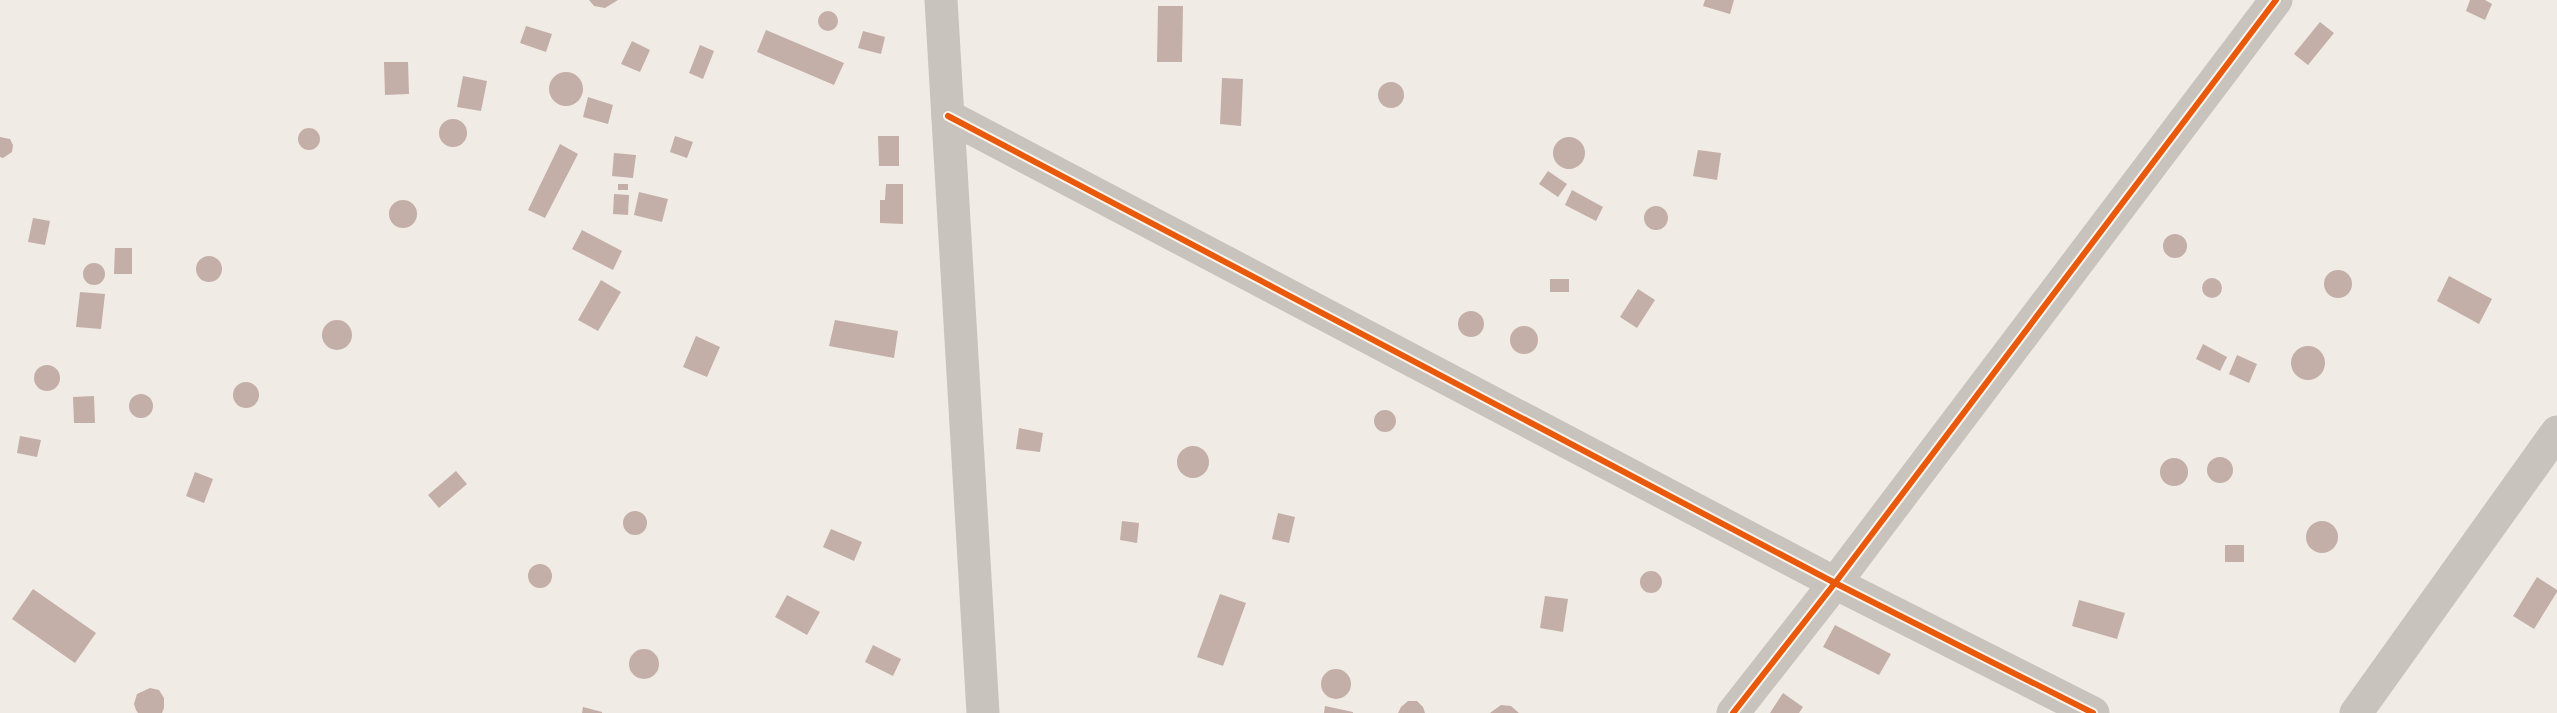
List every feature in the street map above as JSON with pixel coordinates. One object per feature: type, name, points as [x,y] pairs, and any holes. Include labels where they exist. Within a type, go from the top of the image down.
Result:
[{"type":"street","points":[[941,0],[983,713]]},
{"type":"street","points":[[1732,713],[1835,583],[2276,0]]},
{"type":"street","points":[[948,116],[1835,583],[2093,713]]},
{"type":"street","points":[[2356,713],[2557,432]]},
{"type":"building","points":[[589,0],[618,0],[605,8],[594,6]]},
{"type":"building","points":[[1705,0],[1734,0],[1730,14],[1703,6]]},
{"type":"building","points":[[2470,0],[2485,0],[2492,4],[2485,20],[2466,11]]},
{"type":"building","points":[[1158,6],[1183,6],[1182,62],[1157,62]]},
{"type":"building","points":[[828,11],[835,14],[838,21],[835,28],[828,31],[821,28],[818,21],[821,14]]},
{"type":"building","points":[[2320,22],[2334,33],[2308,65],[2294,54]]},
{"type":"building","points":[[526,26],[552,34],[546,52],[520,43]]},
{"type":"building","points":[[766,30],[844,63],[834,85],[757,52]]},
{"type":"building","points":[[863,31],[885,37],[881,54],[858,48]]},
{"type":"building","points":[[632,41],[650,50],[640,72],[621,64]]},
{"type":"building","points":[[700,45],[714,51],[703,79],[689,73]]},
{"type":"building","points":[[384,62],[408,62],[409,94],[385,95]]},
{"type":"building","points":[[566,72],[578,77],[583,89],[578,101],[566,106],[554,101],[549,89],[554,77]]},
{"type":"building","points":[[463,76],[487,81],[481,111],[457,107]]},
{"type":"building","points":[[1222,78],[1243,79],[1241,126],[1220,124]]},
{"type":"building","points":[[1391,82],[1400,86],[1404,95],[1400,104],[1391,108],[1382,104],[1378,95],[1382,86]]},
{"type":"building","points":[[588,97],[613,105],[608,124],[583,117]]},
{"type":"building","points":[[453,119],[463,123],[467,133],[463,143],[453,147],[443,143],[439,133],[443,123]]},
{"type":"building","points":[[309,128],[317,131],[320,139],[317,147],[309,150],[301,147],[298,139],[301,131]]},
{"type":"building","points":[[675,136],[693,142],[687,158],[670,152]]},
{"type":"building","points":[[878,136],[899,136],[899,166],[879,166]]},
{"type":"building","points":[[0,137],[10,139],[13,145],[12,152],[3,158],[0,157]]},
{"type":"building","points":[[1569,137],[1580,142],[1585,153],[1580,164],[1569,169],[1558,164],[1553,153],[1558,142]]},
{"type":"building","points":[[560,144],[578,154],[545,218],[528,210]]},
{"type":"building","points":[[1698,150],[1721,153],[1717,180],[1693,176]]},
{"type":"building","points":[[614,153],[636,155],[633,178],[612,176]]},
{"type":"building","points":[[1548,171],[1567,184],[1558,197],[1539,184]]},
{"type":"building","points":[[618,184],[628,184],[628,190],[618,190]]},
{"type":"building","points":[[886,184],[903,184],[903,224],[880,223],[880,200],[885,200]]},
{"type":"building","points":[[1572,190],[1603,207],[1596,221],[1565,205]]},
{"type":"building","points":[[639,192],[668,199],[662,222],[634,215]]},
{"type":"building","points":[[614,194],[629,195],[628,215],[613,214]]},
{"type":"building","points":[[403,200],[413,204],[417,214],[413,224],[403,228],[393,224],[389,214],[393,204]]},
{"type":"building","points":[[1656,206],[1665,209],[1668,218],[1665,227],[1656,230],[1647,227],[1644,218],[1647,209]]},
{"type":"building","points":[[33,218],[50,221],[45,245],[28,242]]},
{"type":"building","points":[[582,230],[622,251],[613,270],[572,249]]},
{"type":"building","points":[[2175,234],[2184,237],[2187,246],[2184,255],[2175,258],[2166,255],[2163,246],[2166,237]]},
{"type":"building","points":[[115,248],[132,248],[132,274],[114,274]]},
{"type":"building","points":[[209,256],[218,260],[222,269],[218,278],[209,282],[200,278],[196,269],[200,260]]},
{"type":"building","points":[[94,263],[102,266],[105,274],[102,282],[94,285],[86,282],[83,274],[86,266]]},
{"type":"building","points":[[2338,270],[2348,274],[2352,284],[2348,294],[2338,298],[2328,294],[2324,284],[2328,274]]},
{"type":"building","points":[[2449,276],[2492,299],[2479,324],[2437,301]]},
{"type":"building","points":[[2212,278],[2219,281],[2222,288],[2219,295],[2212,298],[2205,295],[2202,288],[2205,281]]},
{"type":"building","points":[[1550,279],[1569,279],[1569,292],[1550,292]]},
{"type":"building","points":[[601,280],[621,292],[598,331],[578,320]]},
{"type":"building","points":[[1638,289],[1655,300],[1637,328],[1620,317]]},
{"type":"building","points":[[80,292],[105,294],[101,329],[76,327]]},
{"type":"building","points":[[1471,311],[1480,315],[1484,324],[1480,333],[1471,337],[1462,333],[1458,324],[1462,315]]},
{"type":"building","points":[[337,320],[348,324],[352,335],[348,346],[337,350],[326,346],[322,335],[326,324]]},
{"type":"building","points":[[835,320],[898,331],[894,358],[829,346]]},
{"type":"building","points":[[1524,326],[1534,330],[1538,340],[1534,350],[1524,354],[1514,350],[1510,340],[1514,330]]},
{"type":"building","points":[[696,336],[720,347],[707,377],[683,367]]},
{"type":"building","points":[[2203,344],[2227,357],[2220,371],[2196,359]]},
{"type":"building","points":[[2308,346],[2320,351],[2325,363],[2320,375],[2308,380],[2296,375],[2291,363],[2296,351]]},
{"type":"building","points":[[2237,355],[2257,364],[2249,383],[2229,374]]},
{"type":"building","points":[[47,365],[56,369],[60,378],[56,387],[47,391],[38,387],[34,378],[38,369]]},
{"type":"building","points":[[246,382],[256,385],[259,395],[256,405],[246,408],[236,405],[233,395],[236,385]]},
{"type":"building","points":[[141,394],[150,397],[153,406],[150,415],[141,418],[132,415],[129,406],[132,397]]},
{"type":"building","points":[[94,396],[95,423],[74,423],[73,397]]},
{"type":"building","points":[[1385,410],[1393,413],[1396,421],[1393,429],[1385,432],[1377,429],[1374,421],[1377,413]]},
{"type":"building","points":[[1019,428],[1043,433],[1040,452],[1016,449]]},
{"type":"building","points":[[20,436],[41,440],[37,457],[17,453]]},
{"type":"building","points":[[1193,446],[1204,451],[1209,462],[1204,473],[1193,478],[1182,473],[1177,462],[1182,451]]},
{"type":"building","points":[[2220,457],[2229,461],[2233,470],[2229,479],[2220,483],[2211,479],[2207,470],[2211,461]]},
{"type":"building","points":[[2174,458],[2184,462],[2188,472],[2184,482],[2174,486],[2164,482],[2160,472],[2164,462]]},
{"type":"building","points":[[456,471],[467,484],[439,508],[428,495]]},
{"type":"building","points":[[195,472],[213,479],[204,503],[186,496]]},
{"type":"building","points":[[635,511],[640,512],[646,518],[646,528],[640,534],[635,535],[630,534],[624,528],[623,523],[624,518],[630,512]]},
{"type":"building","points":[[1278,513],[1295,517],[1289,543],[1272,539]]},
{"type":"building","points":[[1122,521],[1139,523],[1137,543],[1120,540]]},
{"type":"building","points":[[2322,521],[2333,526],[2338,537],[2333,548],[2322,553],[2311,548],[2306,537],[2311,526]]},
{"type":"building","points":[[831,529],[862,542],[854,561],[823,547]]},
{"type":"building","points":[[2225,545],[2244,545],[2244,562],[2225,562]]},
{"type":"building","points":[[540,564],[545,565],[551,571],[551,581],[545,587],[540,588],[535,587],[529,581],[528,576],[529,571],[535,565]]},
{"type":"building","points":[[1651,571],[1659,574],[1662,582],[1659,590],[1651,593],[1643,590],[1640,582],[1643,574]]},
{"type":"building","points":[[2537,577],[2557,592],[2534,629],[2513,616]]},
{"type":"building","points":[[33,589],[96,633],[75,663],[12,619]]},
{"type":"building","points":[[1220,594],[1246,603],[1223,666],[1197,657]]},
{"type":"building","points":[[787,595],[820,612],[807,635],[775,617]]},
{"type":"building","points":[[1545,596],[1568,599],[1563,632],[1540,628]]},
{"type":"building","points":[[2079,600],[2125,613],[2117,639],[2072,626]]},
{"type":"building","points":[[1835,625],[1891,654],[1879,675],[1823,647]]},
{"type":"building","points":[[873,645],[901,659],[893,676],[865,662]]},
{"type":"building","points":[[644,649],[654,654],[659,664],[654,674],[644,679],[634,674],[629,664],[634,654]]},
{"type":"building","points":[[1336,669],[1347,673],[1351,684],[1347,695],[1336,699],[1325,695],[1321,684],[1325,673]]},
{"type":"building","points":[[150,688],[159,690],[164,698],[162,713],[138,713],[134,704],[137,694]]},
{"type":"building","points":[[1783,693],[1803,707],[1799,713],[1770,713]]},
{"type":"building","points":[[1408,701],[1417,701],[1425,713],[1398,713]]},
{"type":"building","points":[[1501,705],[1511,706],[1519,713],[1490,713]]},
{"type":"building","points":[[1325,706],[1353,712],[1353,713],[1324,713]]},
{"type":"building","points":[[583,707],[602,712],[602,713],[582,713]]},
{"type":"cycle path","points":[[1733,713],[1835,583],[2276,0]]},
{"type":"cycle path","points":[[948,116],[1835,583],[2093,713]]}]
